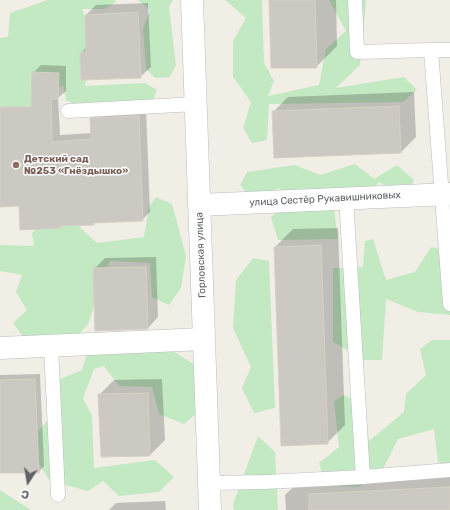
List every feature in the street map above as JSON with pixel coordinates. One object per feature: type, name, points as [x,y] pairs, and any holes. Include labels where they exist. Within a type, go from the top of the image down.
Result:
[{"type":"street","name":"Горловская улица","points":[[192,0],[210,510]]},
{"type":"street","name":"улица Сестёр Рукавишниковых","points":[[199,205],[446,194]]},
{"type":"street","points":[[0,348],[204,339]]},
{"type":"lane","points":[[355,0],[357,52],[450,50]]},
{"type":"lane","points":[[431,50],[446,194],[450,304]]},
{"type":"lane","points":[[68,110],[196,104]]},
{"type":"lane","points":[[346,198],[363,477]]},
{"type":"lane","points":[[51,346],[58,495]]},
{"type":"lane","points":[[209,483],[363,477],[450,470]]},
{"type":"green space","points":[[48,0],[115,0],[116,2],[104,9],[82,9],[95,44],[85,86],[145,83],[157,90],[149,111],[96,113],[66,100],[63,85],[12,120],[0,171],[0,38],[8,37],[10,13]]},
{"type":"green space","points":[[138,0],[173,0],[169,7],[176,65],[170,77],[155,78],[146,69],[143,29],[150,10]]},
{"type":"green space","points":[[225,0],[262,0],[264,63],[274,81],[268,96],[319,85],[326,49],[346,31],[329,0],[366,0],[360,65],[336,88],[404,77],[417,90],[403,102],[269,104],[267,140],[252,143],[243,128],[251,102],[233,77],[233,41],[246,18]]},
{"type":"green space","points":[[355,164],[374,179],[397,165],[414,180],[406,198],[379,182],[365,201],[333,201],[338,239],[278,240],[271,217],[288,203],[280,188],[253,200],[240,185],[247,172],[295,165],[320,175]]},
{"type":"green space","points":[[156,197],[172,204],[186,256],[181,288],[169,305],[152,297],[150,263],[110,261],[88,324],[62,354],[31,348],[13,323],[27,310],[16,292],[22,275],[0,271],[0,245],[34,246],[32,234],[46,214],[73,221],[97,243],[144,237],[149,207]]},
{"type":"green space","points":[[373,239],[386,280],[415,272],[431,247],[450,251],[450,315],[418,312],[386,299],[382,360],[364,360],[333,342],[333,268],[363,267],[365,241]]},
{"type":"green space","points":[[253,258],[269,261],[275,408],[254,413],[242,388],[251,367],[233,328],[236,280]]},
{"type":"green space","points":[[432,340],[450,340],[450,465],[438,462],[434,429],[398,439],[383,469],[359,487],[326,486],[319,463],[339,447],[334,401],[344,395],[364,405],[369,441],[404,412],[406,394],[426,375],[420,349]]},
{"type":"green space","points":[[160,343],[203,370],[204,407],[184,424],[159,414],[152,387],[119,386],[104,366],[94,369],[83,398],[92,416],[94,468],[155,460],[174,477],[159,492],[119,496],[103,481],[88,491],[50,481],[26,444],[50,418],[48,384],[82,370],[89,347]]},
{"type":"green space","points":[[258,436],[275,452],[278,510],[234,510],[233,504]]},
{"type":"green space","points":[[0,490],[31,510],[0,510]]},
{"type":"building","points":[[269,0],[315,0],[317,68],[271,68]]},
{"type":"building","points":[[138,12],[141,78],[81,80],[80,52],[86,52],[85,15]]},
{"type":"building","points":[[32,72],[59,73],[58,99],[51,99],[52,142],[91,139],[90,118],[139,116],[143,221],[94,223],[94,225],[60,226],[60,228],[20,230],[19,206],[0,207],[0,107],[31,107]]},
{"type":"building","points":[[399,106],[401,153],[274,158],[272,111]]},
{"type":"building","points":[[321,245],[328,444],[281,446],[274,247]]},
{"type":"building","points":[[146,267],[148,329],[95,331],[93,268]]},
{"type":"building","points":[[35,379],[39,473],[0,473],[0,380]]},
{"type":"building","points":[[148,393],[150,456],[101,457],[98,394]]},
{"type":"building","points":[[450,487],[450,510],[309,510],[309,494]]},
{"type":"place","name":"Детский сад №253 «Гнёздышко»","points":[[16,165]]}]
